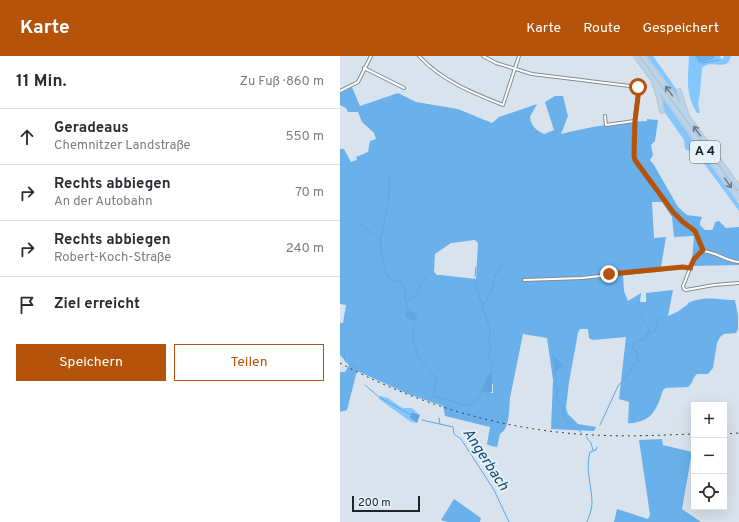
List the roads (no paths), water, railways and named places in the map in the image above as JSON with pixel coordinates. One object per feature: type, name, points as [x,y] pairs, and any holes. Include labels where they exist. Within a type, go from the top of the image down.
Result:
[{"type":"highway","name":"A 4","points":[[636,56],[739,198]]},
{"type":"highway","name":"A 4","points":[[643,56],[739,188]]},
{"type":"highway","points":[[652,78],[662,111]]},
{"type":"highway","points":[[679,91],[687,116]]},
{"type":"street","points":[[340,91],[358,82],[371,56]]},
{"type":"street","points":[[420,56],[433,69],[460,87],[503,104],[518,56]]},
{"type":"street","points":[[483,56],[496,63],[532,74],[638,87],[634,156],[637,164],[673,212],[695,231],[703,250]]},
{"type":"street","points":[[364,68],[404,88]]},
{"type":"street","points":[[605,116],[606,125],[635,121]]},
{"type":"street","points":[[703,250],[739,262]]},
{"type":"street","points":[[703,250],[694,259],[683,286],[685,290],[714,285],[739,283]]},
{"type":"street","points":[[524,280],[582,278],[683,267],[690,268]]},
{"type":"waterway","points":[[702,63],[719,60]]},
{"type":"waterway","points":[[388,204],[390,175]]},
{"type":"waterway","points":[[380,239],[387,207]]},
{"type":"waterway","name":"Angerbach","points":[[360,224],[380,239],[385,271],[389,278],[401,282],[406,290],[405,297],[408,311]]},
{"type":"waterway","points":[[494,278],[501,265]]},
{"type":"waterway","points":[[475,276],[476,267]]},
{"type":"waterway","points":[[407,302],[417,294],[420,285],[425,281],[426,275]]},
{"type":"waterway","points":[[474,279],[482,305]]},
{"type":"waterway","points":[[491,374],[492,364],[489,360],[491,352],[489,341],[490,328],[482,306],[491,293],[494,281]]},
{"type":"waterway","points":[[641,316],[650,328],[647,335]]},
{"type":"waterway","points":[[600,425],[618,386],[630,372],[633,364],[639,361],[637,358],[637,351],[633,350],[633,345],[638,341],[645,339],[647,335],[655,331],[658,320],[666,317]]},
{"type":"waterway","name":"Angerbach","points":[[413,325],[413,341],[419,358],[436,378],[434,396],[443,399],[443,401],[445,399],[467,406],[477,400],[483,391]]},
{"type":"waterway","points":[[340,347],[342,351]]},
{"type":"waterway","points":[[344,353],[345,361],[357,368]]},
{"type":"waterway","points":[[553,355],[556,380],[555,384],[558,389],[556,392],[558,396],[555,397],[562,404],[564,417],[571,424]]},
{"type":"waterway","points":[[365,385],[379,397],[411,415]]},
{"type":"waterway","name":"Angerbach","points":[[439,418],[440,424]]},
{"type":"waterway","name":"Angerbach","points":[[422,420],[453,427],[454,434],[461,439],[494,490],[509,522]]},
{"type":"waterway","points":[[575,427],[582,433]]},
{"type":"waterway","points":[[586,437],[591,443],[593,450]]},
{"type":"waterway","points":[[587,522],[592,503],[588,465],[590,452],[596,450],[597,447]]},
{"type":"railway","points":[[340,363],[370,378],[431,403],[496,422],[528,428],[594,435],[632,436],[691,434]]},
{"type":"railway","points":[[727,434],[739,433]]}]
